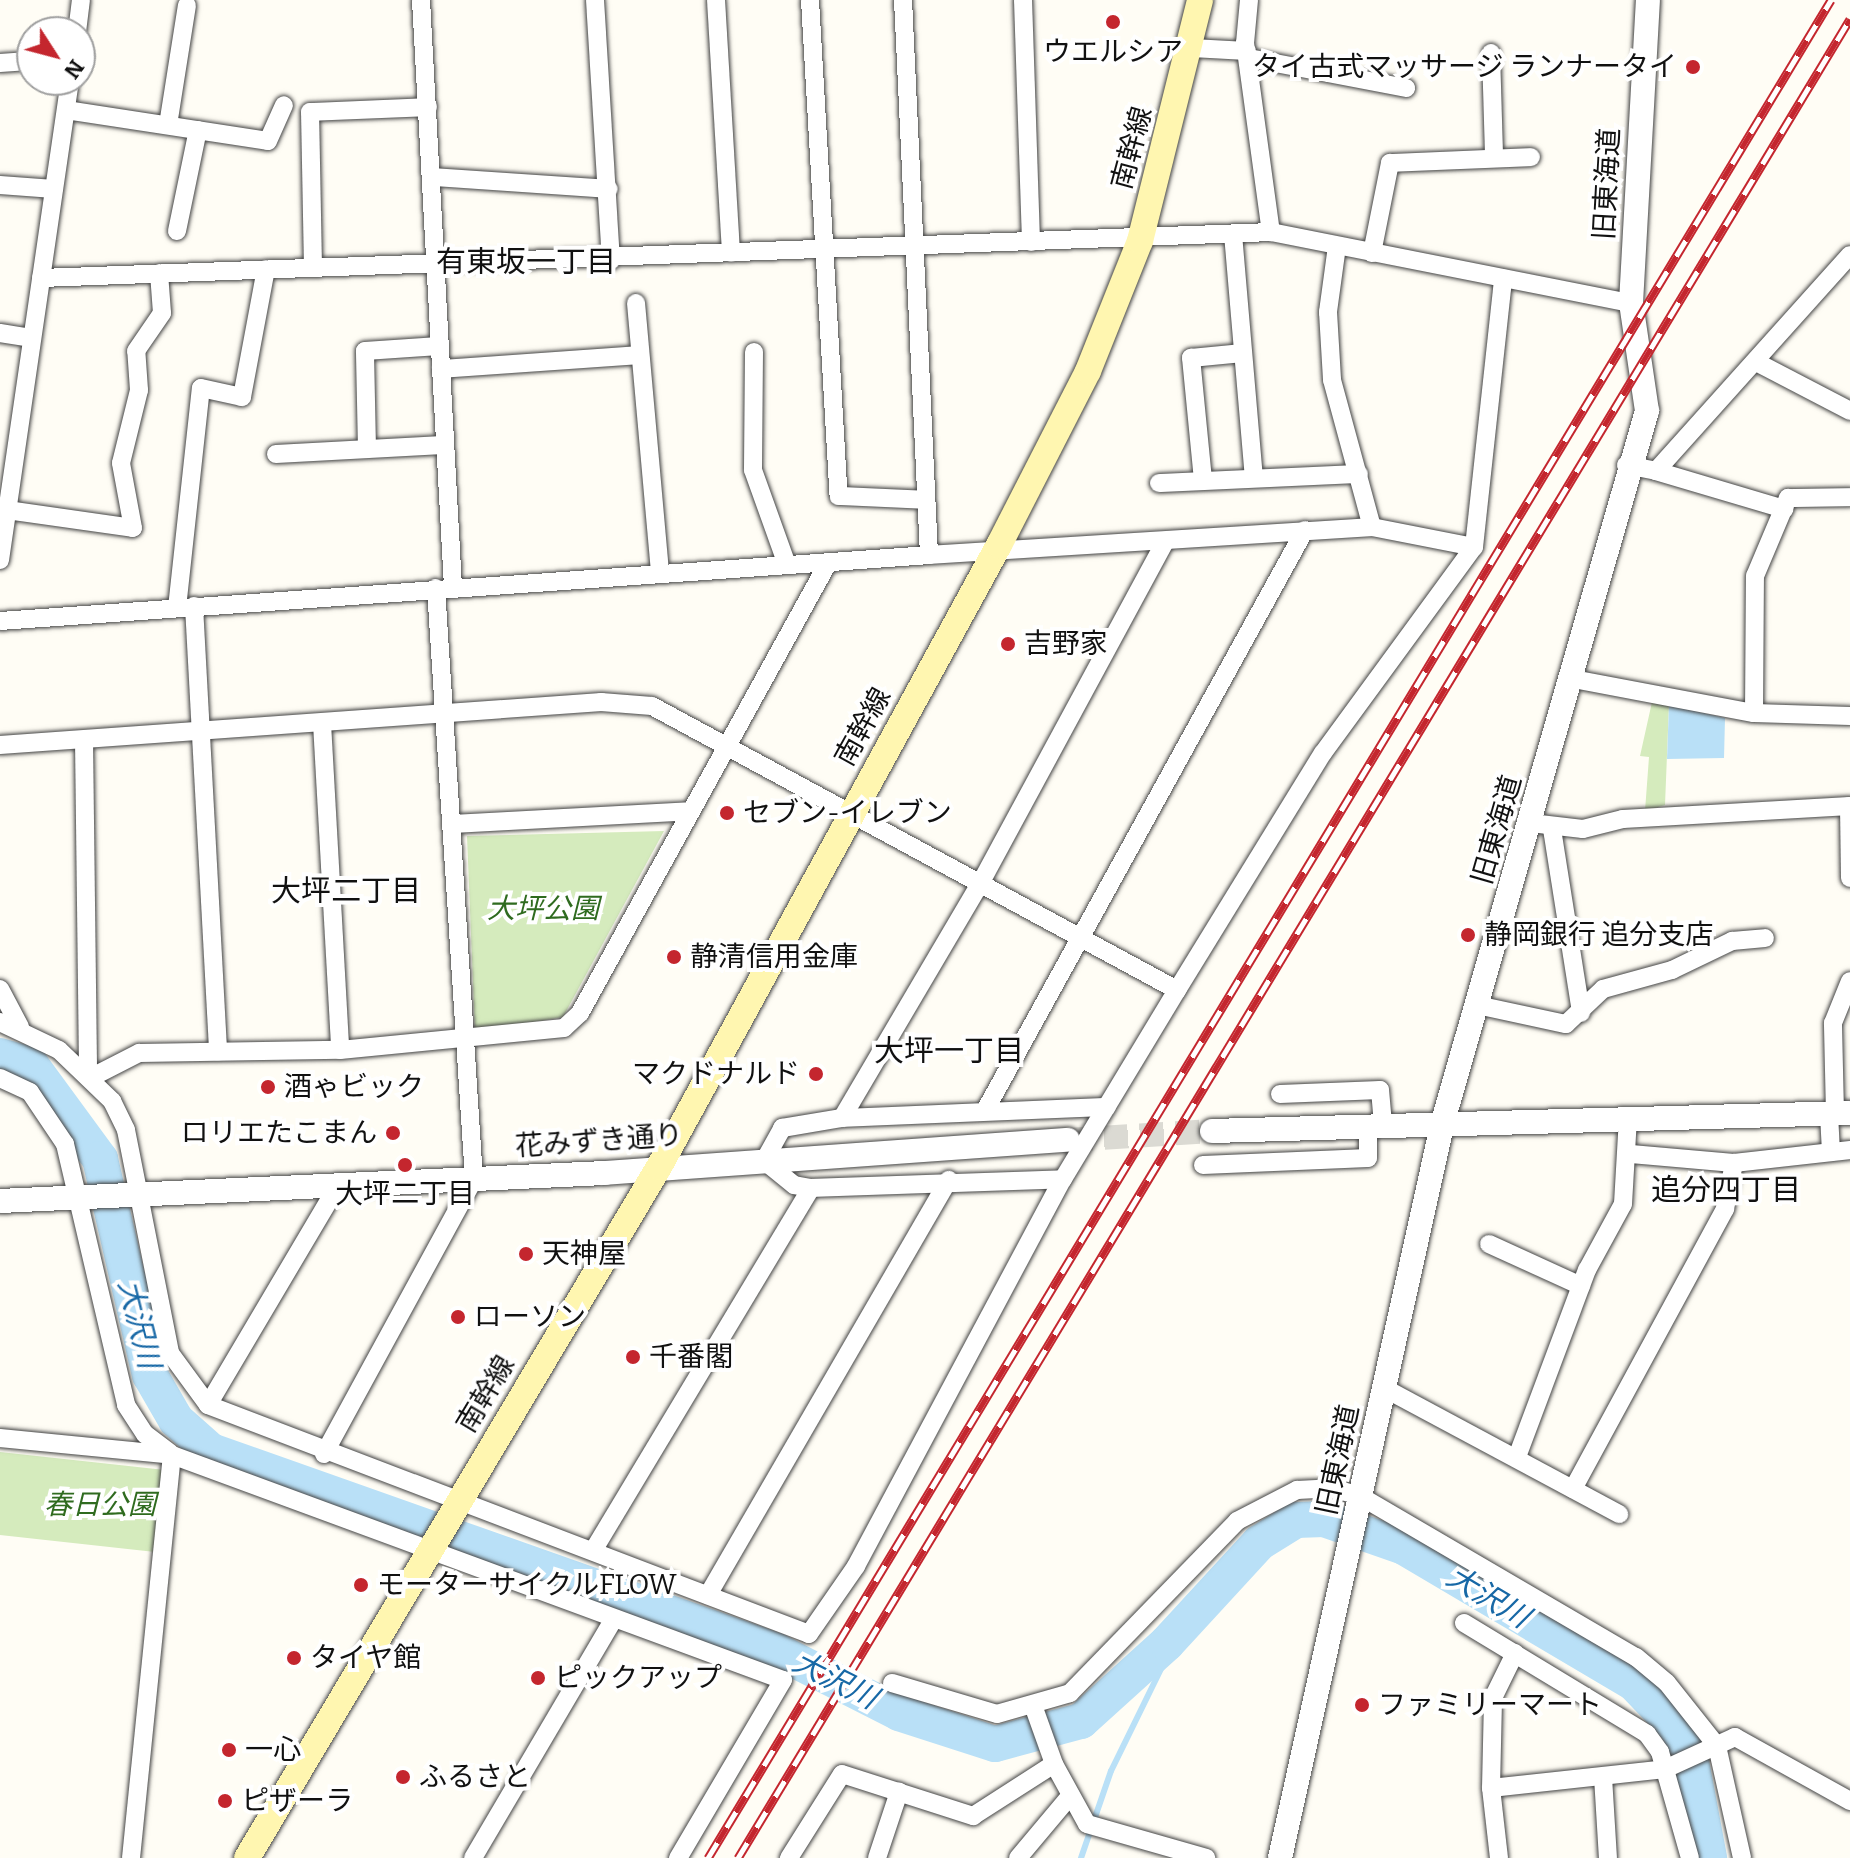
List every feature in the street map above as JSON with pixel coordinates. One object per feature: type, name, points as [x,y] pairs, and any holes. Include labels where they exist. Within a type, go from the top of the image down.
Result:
[{"type":"main road","name":"南幹線","points":[[247,1858],[659,1167],[999,545],[1088,371],[1140,241],[1192,48],[1200,0]]},
{"type":"street","points":[[324,1454],[474,1179],[445,714],[441,369],[434,261],[433,177],[421,0]]},
{"type":"street","points":[[595,0],[609,189],[611,261]]},
{"type":"street","points":[[716,0],[731,253]]},
{"type":"street","points":[[810,0],[839,496],[926,500]]},
{"type":"street","points":[[903,0],[929,555]]},
{"type":"street","points":[[1023,0],[1031,242]]},
{"type":"street","points":[[1249,0],[1248,54],[1271,232]]},
{"type":"street","name":"旧東海道","points":[[1280,1858],[1443,1121],[1477,1005],[1541,826],[1568,678],[1626,465],[1647,411],[1631,303],[1648,0]]},
{"type":"street","points":[[168,125],[187,5]]},
{"type":"street","points":[[1192,48],[1248,54],[1406,88]]},
{"type":"street","points":[[1491,53],[1494,157]]},
{"type":"street","points":[[0,560],[5,504],[68,96]]},
{"type":"street","points":[[66,110],[268,141],[284,105]]},
{"type":"street","points":[[313,267],[310,112],[428,107]]},
{"type":"street","points":[[177,231],[198,130]]},
{"type":"street","points":[[1372,253],[1390,163],[1531,157]]},
{"type":"street","points":[[433,177],[609,189]]},
{"type":"street","points":[[0,185],[54,189]]},
{"type":"street","points":[[41,278],[434,261],[611,261],[731,253],[1140,241],[1271,232],[1631,303]]},
{"type":"street","points":[[1233,234],[1254,478]]},
{"type":"street","points":[[1337,246],[1328,312],[1332,380],[1372,527]]},
{"type":"street","points":[[1656,471],[1850,255]]},
{"type":"street","points":[[218,1051],[200,732],[185,607],[201,388],[242,397],[266,269]]},
{"type":"street","points":[[5,504],[133,528],[121,463],[139,390],[136,351],[162,313],[159,273]]},
{"type":"street","points":[[0,1022],[20,1027],[91,1074],[126,1130],[134,1193],[170,1353],[208,1405],[324,1454],[593,1551],[809,1634],[856,1566],[1063,1179],[1177,990],[1323,753],[1474,547],[1503,279]]},
{"type":"street","points":[[636,303],[660,574]]},
{"type":"street","points":[[0,333],[31,338]]},
{"type":"street","points":[[367,449],[365,351],[439,346]]},
{"type":"street","points":[[754,352],[753,470],[787,565]]},
{"type":"street","points":[[1203,480],[1191,358],[1243,353]]},
{"type":"street","points":[[441,369],[639,355]]},
{"type":"street","points":[[1756,362],[1850,411]]},
{"type":"street","points":[[276,454],[443,445]]},
{"type":"street","points":[[1626,465],[1784,509]]},
{"type":"street","points":[[1159,483],[1359,474]]},
{"type":"street","points":[[1754,713],[1755,576],[1788,498],[1850,497]]},
{"type":"street","points":[[0,621],[828,563],[929,555],[999,545],[1165,541],[1372,527],[1474,547]]},
{"type":"street","points":[[986,1109],[1305,530]]},
{"type":"street","points":[[842,1118],[981,882],[1165,541]]},
{"type":"street","points":[[91,1074],[139,1053],[340,1050],[541,1035],[580,1013],[828,563]]},
{"type":"street","points":[[1568,678],[1754,713],[1850,716]]},
{"type":"street","points":[[0,745],[630,703],[683,717],[1177,990]]},
{"type":"street","points":[[322,723],[340,1050]]},
{"type":"street","points":[[84,740],[91,1074]]},
{"type":"street","points":[[1581,1013],[1541,826],[1850,806],[1850,878]]},
{"type":"street","points":[[452,824],[690,811]]},
{"type":"street","points":[[1477,1005],[1566,1024],[1603,989],[1672,970],[1732,941],[1765,938]]},
{"type":"street","points":[[1831,1152],[1838,1114],[1833,1023],[1850,981]]},
{"type":"street","points":[[0,989],[20,1027]]},
{"type":"street","points":[[0,1078],[30,1092],[51,1114],[76,1197],[126,1405],[145,1434],[172,1455]]},
{"type":"street","points":[[1203,1165],[1368,1158],[1380,1090],[1280,1094]]},
{"type":"street","points":[[1063,1179],[949,1180],[811,1188],[794,1185],[764,1161],[782,1128],[842,1118],[986,1109],[1107,1107]]},
{"type":"street","points":[[1212,1131],[1443,1121],[1838,1114]]},
{"type":"street","points":[[1517,1457],[1581,1286],[1623,1204],[1631,1154],[1628,1116]]},
{"type":"street","name":"花みずき通り","points":[[76,1197],[340,1182],[474,1179],[1068,1140]]},
{"type":"street","points":[[1631,1154],[1734,1163],[1850,1150]]},
{"type":"street","points":[[1573,1489],[1725,1209],[1734,1163]]},
{"type":"street","points":[[708,1595],[949,1180]]},
{"type":"street","points":[[208,1405],[340,1182]]},
{"type":"street","points":[[593,1551],[811,1188]]},
{"type":"street","points":[[0,1201],[76,1197]]},
{"type":"street","points":[[1489,1244],[1581,1286]]},
{"type":"street","points":[[1384,1388],[1619,1514]]},
{"type":"street","points":[[0,1438],[172,1455],[431,1548],[613,1620],[783,1680],[678,1858]]},
{"type":"street","points":[[131,1858],[172,1455]]},
{"type":"street","points":[[892,1683],[958,1708],[997,1714],[1034,1708],[1070,1693],[1260,1505],[1297,1490],[1360,1496],[1636,1657],[1667,1683],[1712,1750],[1742,1858]]},
{"type":"street","points":[[473,1858],[613,1620]]},
{"type":"street","points":[[1464,1623],[1630,1718],[1665,1769],[1690,1858]]},
{"type":"street","points":[[1499,1858],[1491,1788],[1493,1698],[1515,1653]]},
{"type":"street","points":[[1034,1708],[1054,1764],[1087,1824],[1206,1858]]},
{"type":"street","points":[[1491,1788],[1665,1769],[1735,1737],[1850,1801]]},
{"type":"street","points":[[789,1858],[842,1774],[973,1816],[1054,1764]]},
{"type":"street","points":[[1603,1777],[1608,1858]]},
{"type":"street","points":[[877,1858],[899,1792]]},
{"type":"street","points":[[1018,1858],[1070,1796]]},
{"type":"green space","points":[[1652,702],[1669,705],[1665,805],[1645,811],[1649,757],[1640,756]]},
{"type":"green space","name":"大坪公園","points":[[664,831],[563,1017],[475,1032],[467,836]]},
{"type":"green space","name":"春日公園","points":[[0,1452],[165,1470],[155,1552],[0,1535]]},
{"type":"water","points":[[1669,705],[1725,718],[1724,758],[1667,759]]},
{"type":"waterway","name":"大沢川","points":[[0,1056],[31,1065],[100,1159],[150,1375],[176,1420],[211,1451],[777,1651],[899,1713],[995,1744],[1081,1721],[1167,1643],[1259,1543],[1296,1520],[1324,1519],[1404,1547],[1634,1683],[1677,1728],[1690,1756],[1709,1858]]},
{"type":"waterway","points":[[1081,1858],[1111,1771],[1183,1624]]},
{"type":"tunnel","points":[[1068,1140],[1212,1131]]},
{"type":"railway","points":[[708,1858],[1831,0]]},
{"type":"railway","points":[[738,1858],[1850,19]]},
{"type":"place","name":"ウエルシア","points":[[1113,22]]},
{"type":"place","name":"タイ古式マッサージ ランナータイ","points":[[1693,67]]},
{"type":"place","name":"吉野家","points":[[1008,644]]},
{"type":"place","name":"セブン-イレブン","points":[[727,813]]},
{"type":"place","name":"静岡銀行 追分支店","points":[[1468,935]]},
{"type":"place","name":"静清信用金庫","points":[[674,957]]},
{"type":"place","name":"マクドナルド","points":[[816,1074]]},
{"type":"place","name":"酒ゃビック","points":[[268,1087]]},
{"type":"place","name":"ロリエたこまん","points":[[393,1133]]},
{"type":"place","name":"大坪二丁目","points":[[405,1165]]},
{"type":"place","name":"天神屋","points":[[526,1254]]},
{"type":"place","name":"ローソン","points":[[458,1317]]},
{"type":"place","name":"千番閣","points":[[633,1357]]},
{"type":"place","name":"モーターサイクルFLOW","points":[[361,1585]]},
{"type":"place","name":"タイヤ館","points":[[294,1658]]},
{"type":"place","name":"ピックアップ","points":[[538,1678]]},
{"type":"place","name":"ファミリーマート","points":[[1362,1705]]},
{"type":"place","name":"一心","points":[[229,1750]]},
{"type":"place","name":"ふるさと","points":[[403,1777]]},
{"type":"place","name":"ピザーラ","points":[[225,1801]]},
{"type":"district","name":"有東坂一丁目","points":[[526,262]]},
{"type":"district","name":"大坪二丁目","points":[[346,891]]},
{"type":"district","name":"大坪一丁目","points":[[949,1051]]},
{"type":"district","name":"追分四丁目","points":[[1726,1190]]}]
